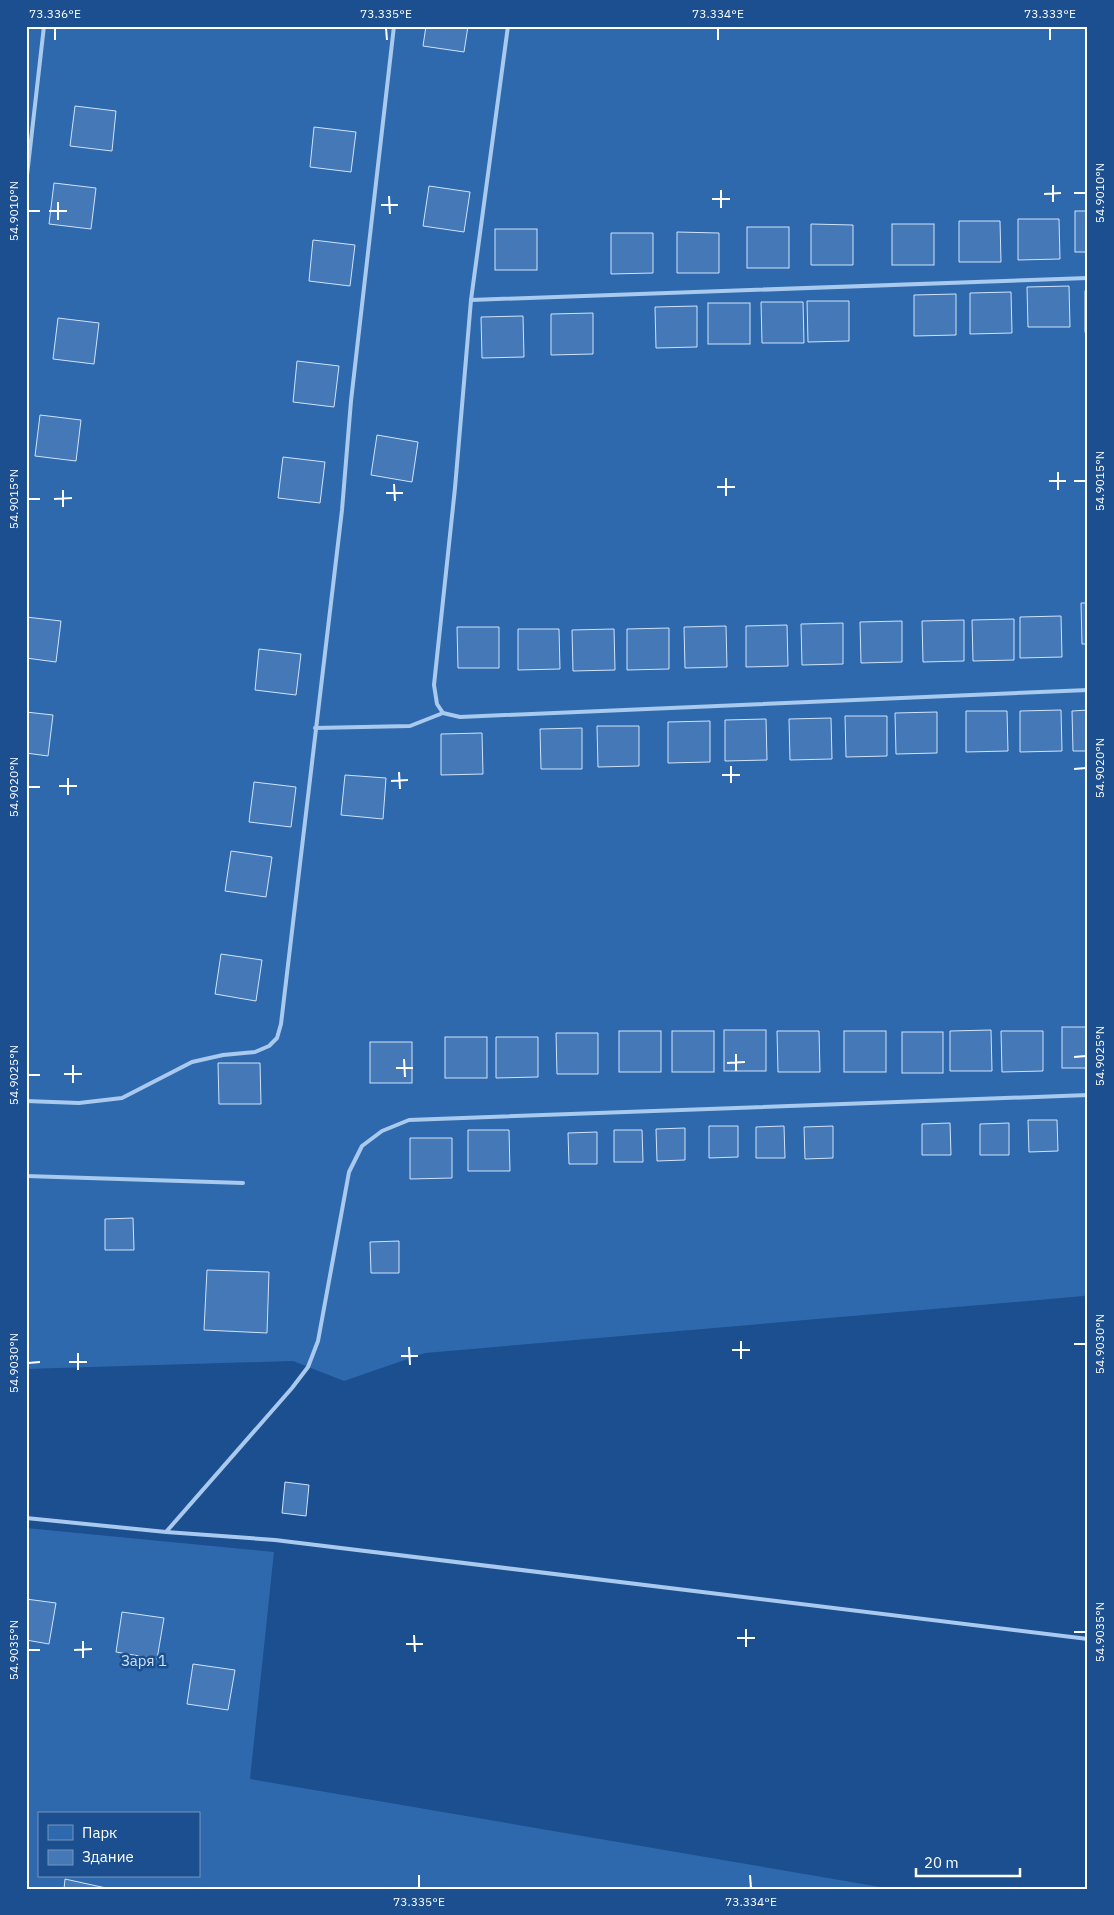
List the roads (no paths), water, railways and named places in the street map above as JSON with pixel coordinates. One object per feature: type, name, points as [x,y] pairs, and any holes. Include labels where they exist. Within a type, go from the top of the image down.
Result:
[{"type":"lane","points":[[26,184],[44,26]]},
{"type":"lane","points":[[26,1101],[79,1103],[122,1098],[192,1062],[223,1055],[255,1052],[270,1046],[277,1038],[283,1005],[342,510],[351,401],[394,26]]},
{"type":"lane","points":[[443,713],[437,704],[434,686],[455,488],[471,300],[508,26]]},
{"type":"lane","points":[[471,300],[1088,278]]},
{"type":"lane","points":[[315,728],[410,726],[443,713],[460,717],[1088,690]]},
{"type":"lane","points":[[166,1532],[292,1388],[308,1367],[318,1341],[349,1172],[362,1146],[382,1131],[409,1120],[1088,1095]]},
{"type":"lane","points":[[26,1176],[243,1183]]},
{"type":"lane","points":[[26,1518],[166,1532],[285,1541],[1088,1639]]},
{"type":"park label","name":"Заря 1","points":[[144,1660]]}]
